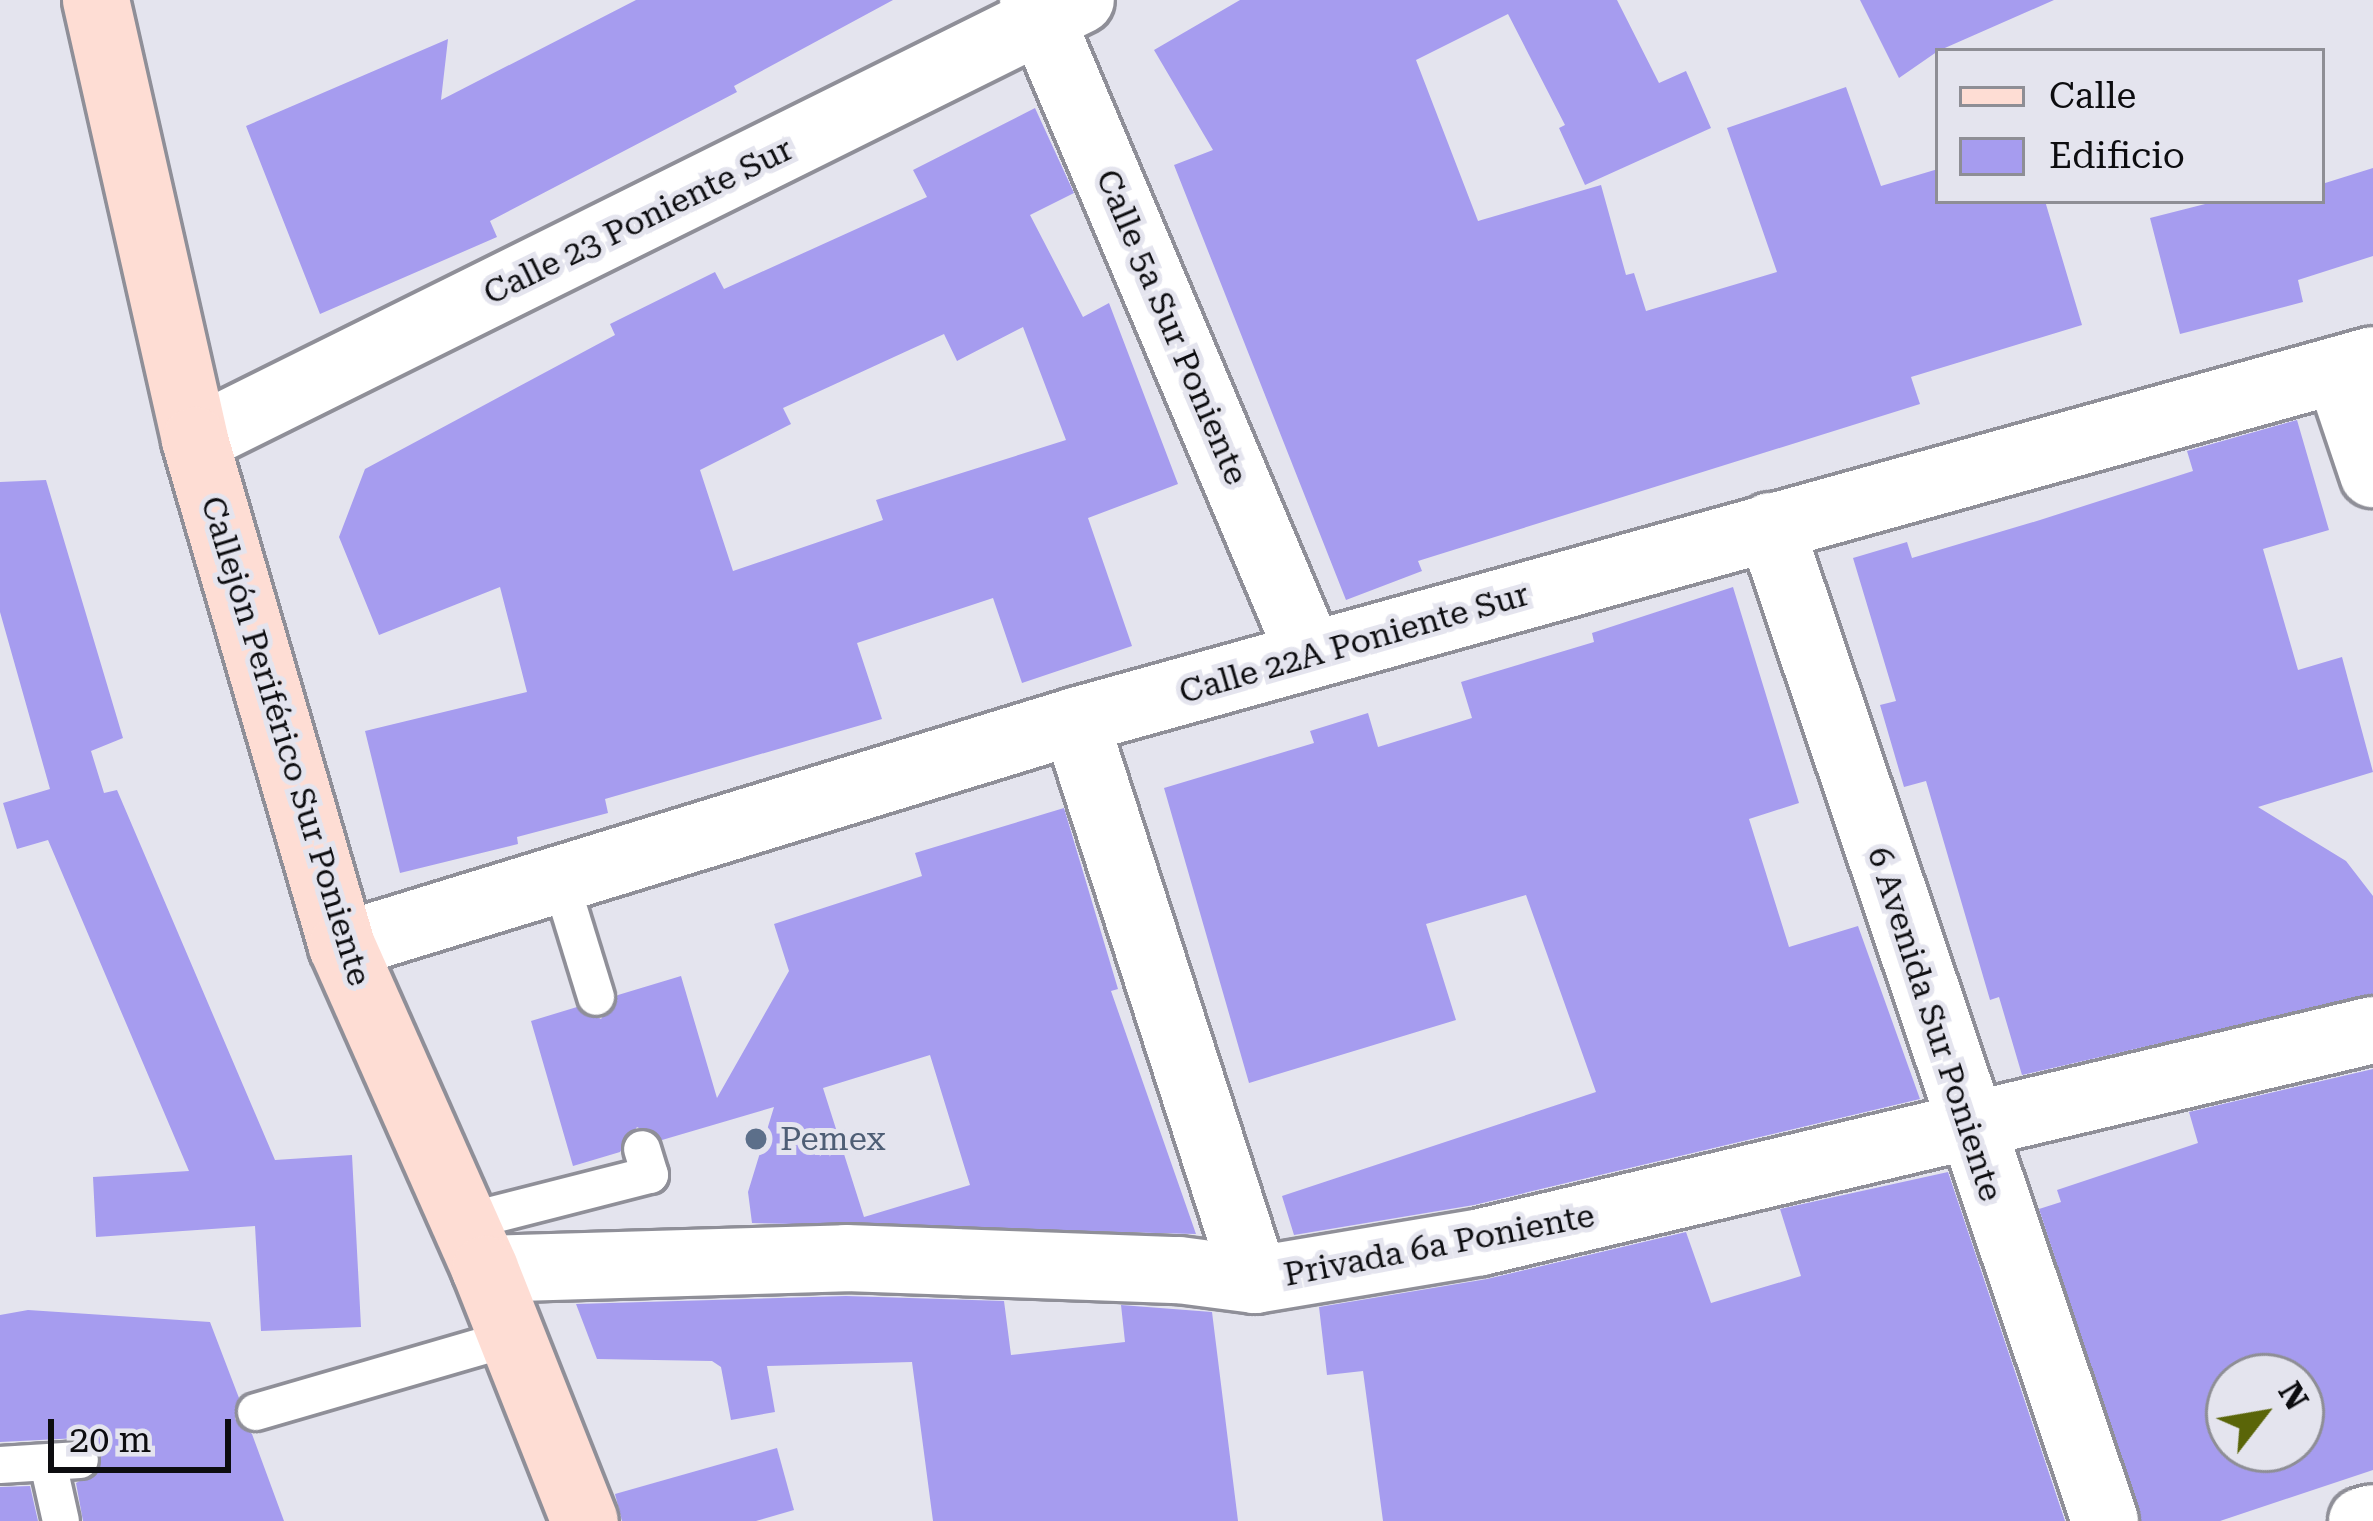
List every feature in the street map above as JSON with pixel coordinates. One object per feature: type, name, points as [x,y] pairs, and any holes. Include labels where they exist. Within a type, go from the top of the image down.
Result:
[{"type":"main road","name":"Callejón Periférico Sur Poniente","points":[[96,0],[195,440],[342,946],[511,1338],[573,1517]]},
{"type":"street","name":"Calle 23 Poniente Sur","points":[[195,440],[1052,7]]},
{"type":"street","name":"Calle 5a Sur Poniente","points":[[1052,7],[1310,655]]},
{"type":"street","name":"Calle 22A Poniente Sur","points":[[342,946],[561,883],[1075,721],[2356,365]]},
{"type":"street","points":[[2356,365],[2373,474]]},
{"type":"street","name":"6 Avenida Sur Poniente","points":[[1770,526],[1970,1132],[2105,1521]]},
{"type":"street","points":[[1075,721],[1255,1280]]},
{"type":"street","name":"Privada 6a Poniente","points":[[473,1246],[846,1258],[1255,1280],[1480,1241],[1970,1132],[2373,1030]]},
{"type":"street","points":[[2362,1521],[2373,1518]]},
{"type":"lane","points":[[561,883],[596,997]]},
{"type":"lane","points":[[473,1246],[650,1175],[642,1149]]},
{"type":"lane","points":[[256,1412],[511,1338]]},
{"type":"lane","points":[[0,1465],[64,1462],[62,1521]]},
{"type":"building","points":[[636,0],[893,0],[734,86],[737,92],[490,221],[497,237],[320,314],[246,126],[448,39],[441,100]]},
{"type":"building","points":[[1240,0],[1617,0],[1659,83],[1686,71],[1711,128],[1585,185],[1559,128],[1565,125],[1508,14],[1416,60],[1478,221],[1601,185],[1626,275],[1634,273],[1646,311],[1777,272],[1727,128],[1846,87],[1881,186],[1935,170],[1935,204],[2046,204],[2082,325],[1911,377],[1920,404],[1418,561],[1422,571],[1346,600],[1174,165],[1213,150],[1154,50]]},
{"type":"building","points":[[1860,0],[2054,0],[1945,48],[1935,48],[1935,53],[1899,78]]},
{"type":"building","points":[[1035,108],[1074,193],[1030,215],[1083,317],[1109,303],[1178,484],[1088,518],[1132,646],[1022,683],[993,598],[857,643],[882,719],[605,799],[608,813],[517,837],[518,844],[400,873],[365,731],[527,692],[500,587],[379,635],[339,537],[365,469],[615,335],[610,324],[715,272],[724,289],[927,197],[913,170]],"holes":[[[1023,327],[1066,440],[876,500],[883,520],[733,571],[700,470],[791,424],[783,408],[944,334],[957,361]]]},
{"type":"building","points":[[2373,168],[2373,256],[2298,280],[2303,302],[2180,334],[2150,218],[2205,204],[2325,204],[2325,183]]},
{"type":"building","points":[[2297,420],[2329,530],[2263,549],[2298,670],[2342,657],[2373,772],[2258,807],[2346,861],[2373,896],[2373,994],[2022,1075],[1999,997],[1990,1000],[1926,781],[1904,787],[1880,705],[1896,701],[1853,558],[1907,542],[1912,558],[2040,520],[2193,471],[2187,451]]},
{"type":"building","points":[[46,480],[123,738],[91,751],[104,793],[117,790],[275,1160],[352,1155],[361,1327],[261,1331],[255,1226],[96,1237],[93,1177],[189,1171],[48,840],[17,849],[3,803],[50,789],[0,612],[0,482]]},
{"type":"building","points":[[1733,587],[1799,803],[1749,819],[1789,947],[1858,926],[1920,1099],[1474,1205],[1294,1235],[1282,1196],[1596,1092],[1526,895],[1426,924],[1456,1020],[1249,1083],[1164,788],[1314,743],[1310,731],[1368,713],[1378,747],[1472,718],[1461,682],[1594,642],[1592,633]]},
{"type":"building","points":[[1064,808],[1118,989],[1111,991],[1196,1234],[752,1223],[748,1192],[774,1107],[662,1140],[637,1127],[620,1152],[573,1166],[531,1021],[577,1007],[601,1019],[618,995],[681,976],[717,1098],[789,971],[774,924],[922,876],[915,853]],"holes":[[[930,1055],[970,1185],[864,1217],[823,1088]]]},
{"type":"building","points":[[2373,1069],[2373,1470],[2220,1521],[2141,1521],[2039,1209],[2061,1202],[2057,1190],[2198,1143],[2189,1112]]},
{"type":"building","points":[[1948,1172],[2065,1521],[1383,1521],[1363,1371],[1327,1375],[1319,1307],[1487,1279],[1686,1232],[1711,1303],[1801,1276],[1780,1209]]},
{"type":"building","points":[[846,1296],[1004,1301],[1011,1355],[1125,1342],[1121,1305],[1212,1312],[1238,1521],[933,1521],[912,1362],[767,1366],[775,1412],[731,1420],[721,1367],[712,1361],[597,1359],[576,1304]]},
{"type":"building","points":[[28,1310],[210,1322],[239,1398],[235,1419],[252,1434],[284,1521],[83,1521],[76,1483],[99,1471],[98,1447],[79,1438],[0,1442],[0,1315]]},
{"type":"building","points":[[777,1448],[794,1510],[756,1521],[622,1521],[615,1494]]},
{"type":"building","points":[[30,1486],[38,1521],[0,1521],[0,1487]]},
{"type":"place","name":"Pemex","points":[[756,1139]]}]
